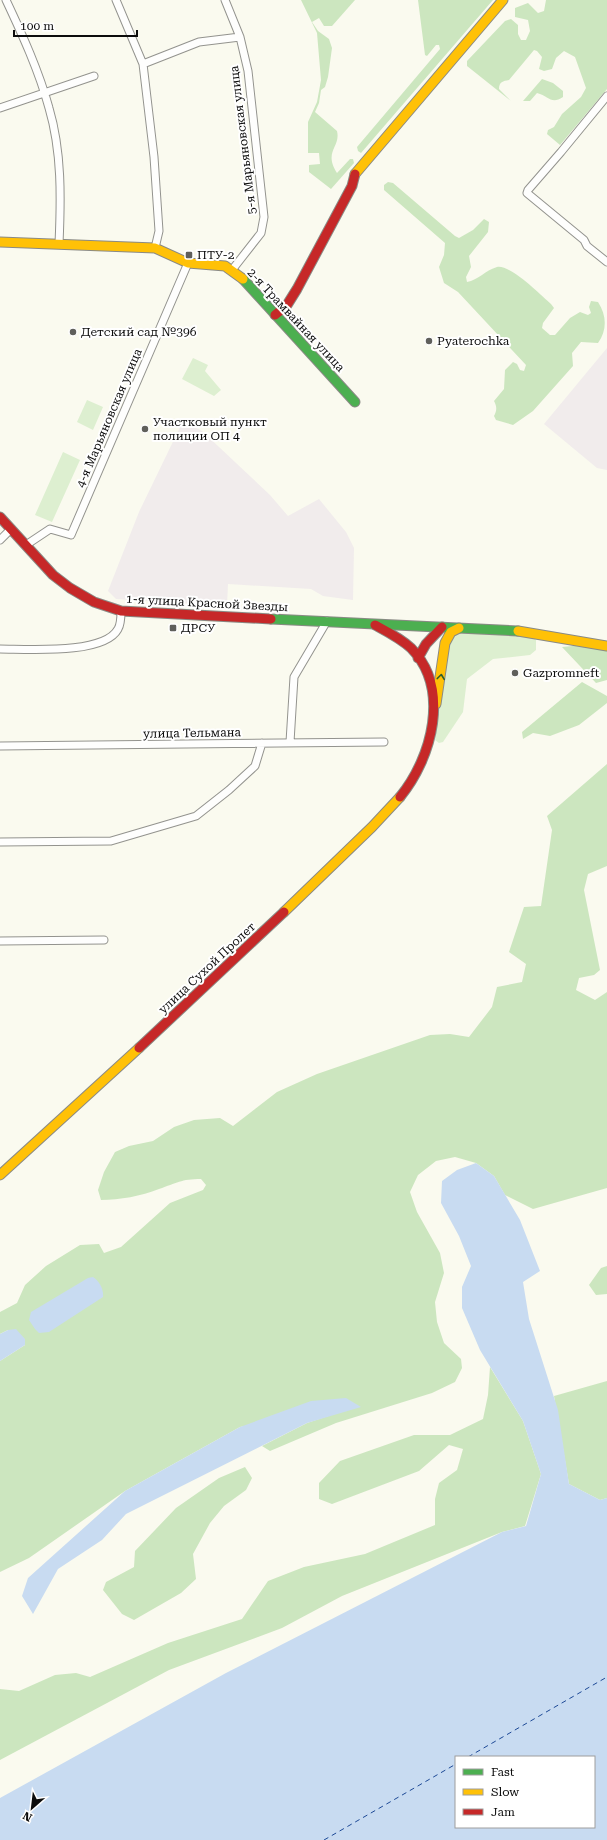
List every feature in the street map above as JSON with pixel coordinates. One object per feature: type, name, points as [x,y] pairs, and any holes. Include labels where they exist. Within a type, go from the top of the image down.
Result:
[{"type":"street","points":[[6,0],[44,93],[49,109],[57,150],[61,200],[59,244]]},
{"type":"street","points":[[116,0],[143,64],[154,157],[159,230],[155,248]]},
{"type":"street","name":"5-я Марьяновская улица","points":[[225,0],[240,37],[248,71],[264,216],[261,233],[232,270]]},
{"type":"street","points":[[275,315],[287,305],[297,289],[352,186],[356,172],[503,0]]},
{"type":"street","points":[[143,64],[199,42],[240,37]]},
{"type":"street","points":[[0,108],[94,76]]},
{"type":"street","points":[[607,96],[527,193],[584,240],[587,246],[607,262]]},
{"type":"street","name":"2-я Трамвайная улица","points":[[0,242],[155,248],[188,263],[216,264],[232,270],[241,277],[355,402]]},
{"type":"street","name":"4-я Марьяновская улица","points":[[26,545],[50,529],[71,535],[188,263]]},
{"type":"street","name":"1-я улица Красной Звезды","points":[[0,517],[53,575],[70,588],[94,602],[121,611],[172,615],[327,621],[374,625]]},
{"type":"street","points":[[0,540],[11,529]]},
{"type":"street","points":[[0,649],[84,648],[107,640],[119,629],[121,611]]},
{"type":"street","points":[[290,742],[294,677],[327,621]]},
{"type":"street","points":[[374,625],[442,626],[525,632],[607,646]]},
{"type":"street","points":[[374,625],[399,636],[410,646],[428,676],[432,692],[434,715]]},
{"type":"street","points":[[418,658],[426,644],[442,626]]},
{"type":"street","name":"улица Сухой Пролет","points":[[0,1175],[86,1097],[350,850],[393,807],[419,768],[426,752],[440,685],[445,643],[451,632],[465,628]]},
{"type":"street","name":"улица Тельмана","points":[[0,746],[384,742]]},
{"type":"street","points":[[0,842],[111,841],[196,816],[229,790],[254,766],[262,743]]},
{"type":"street","points":[[0,941],[104,940]]},
{"type":"shaded area","points":[[607,348],[607,470],[597,468],[544,424]]},
{"type":"shaded area","points":[[183,421],[202,431],[270,495],[288,516],[319,499],[346,532],[354,548],[353,600],[323,596],[311,589],[228,584],[227,606],[116,599],[108,591],[139,512]]},
{"type":"green space","points":[[301,0],[355,0],[332,26],[324,26],[319,18],[312,22],[318,31],[329,39],[332,48],[328,77],[325,87],[321,90],[319,103],[315,112],[337,131],[338,136],[332,154],[332,159],[333,166],[337,173],[350,159],[353,159],[354,163],[331,189],[309,172],[309,165],[320,164],[319,153],[308,153],[308,122],[317,102],[321,80],[317,33]]},
{"type":"green space","points":[[418,0],[493,0],[361,153],[358,151],[357,147],[440,49],[439,45],[436,45],[427,56],[425,55]]},
{"type":"green space","points":[[546,0],[607,0],[607,89],[560,145],[547,134],[548,130],[554,127],[562,114],[581,97],[586,88],[575,57],[564,51],[556,58],[552,69],[544,71],[539,69],[542,57],[537,51],[534,50],[509,80],[503,81],[500,85],[499,89],[511,101],[467,66],[467,61],[505,21],[511,19],[518,25],[518,34],[521,40],[526,40],[530,31],[528,20],[515,17],[515,8],[528,3],[538,13],[544,11]]},
{"type":"green space","points":[[542,79],[553,83],[563,91],[563,97],[553,100],[537,93],[530,101],[523,101]]},
{"type":"green space","points":[[388,182],[393,183],[459,238],[473,230],[484,219],[489,222],[488,232],[469,256],[471,267],[466,277],[467,282],[497,267],[503,267],[510,270],[525,281],[554,308],[543,323],[542,328],[550,335],[555,335],[570,318],[580,312],[588,315],[591,313],[589,307],[591,301],[598,302],[601,307],[605,323],[603,333],[598,343],[581,342],[572,353],[573,366],[533,411],[513,425],[496,420],[494,416],[496,412],[496,405],[494,401],[504,389],[505,370],[513,362],[517,364],[520,370],[524,371],[526,365],[458,292],[444,283],[439,267],[444,255],[445,243],[384,190],[384,185]]},
{"type":"green space","points":[[193,358],[208,365],[205,371],[221,390],[214,396],[182,379]]},
{"type":"green space","points":[[87,400],[103,407],[93,430],[77,422]]},
{"type":"green space","points":[[63,452],[80,460],[52,522],[35,515]]},
{"type":"green space","points":[[460,631],[530,635],[536,640],[536,650],[530,655],[493,659],[467,679],[463,712],[443,742],[439,743],[435,740],[448,645],[450,637]]},
{"type":"green space","points":[[583,645],[607,651],[607,680],[596,683],[562,647]]},
{"type":"green space","points":[[582,682],[607,696],[607,703],[579,725],[550,736],[533,733],[523,739],[522,732]]},
{"type":"green space","points":[[607,764],[607,866],[588,874],[584,890],[600,970],[594,975],[579,978],[576,990],[595,1000],[607,992],[607,1188],[533,1209],[505,1195],[494,1176],[476,1163],[455,1157],[436,1161],[418,1175],[410,1192],[417,1212],[440,1253],[444,1273],[435,1302],[437,1322],[444,1343],[461,1359],[462,1368],[455,1382],[432,1393],[336,1423],[270,1451],[262,1446],[307,1423],[358,1406],[240,1427],[125,1491],[29,1558],[0,1572],[0,1361],[25,1345],[8,1330],[0,1334],[0,1312],[17,1303],[25,1285],[46,1266],[80,1245],[99,1244],[104,1253],[121,1247],[170,1203],[203,1190],[206,1185],[201,1179],[189,1180],[138,1196],[101,1200],[98,1190],[104,1172],[115,1152],[129,1146],[153,1141],[174,1127],[194,1120],[220,1118],[233,1126],[277,1092],[317,1074],[430,1035],[450,1034],[469,1037],[492,1007],[497,987],[522,982],[526,964],[509,952],[524,907],[541,906],[552,830],[547,816]]},
{"type":"green space","points":[[607,1266],[607,1294],[596,1295],[589,1285],[601,1268]]},
{"type":"green space","points":[[490,1367],[523,1421],[541,1474],[525,1526],[502,1532],[342,1596],[282,1628],[169,1670],[0,1760],[0,1689],[19,1691],[55,1675],[76,1673],[90,1677],[168,1643],[242,1619],[268,1581],[304,1567],[365,1554],[435,1525],[435,1499],[439,1483],[457,1470],[463,1449],[449,1445],[419,1471],[332,1504],[319,1499],[319,1483],[340,1461],[414,1435],[450,1435],[483,1419],[488,1395]]},
{"type":"green space","points":[[607,1381],[607,1498],[600,1500],[569,1484],[554,1396]]},
{"type":"green space","points":[[245,1467],[252,1478],[246,1490],[224,1506],[210,1523],[193,1554],[196,1579],[181,1593],[134,1620],[122,1614],[103,1590],[106,1582],[134,1567],[135,1551],[176,1508],[219,1478]]},
{"type":"water","points":[[476,1163],[494,1176],[520,1220],[540,1271],[523,1282],[529,1319],[558,1410],[569,1484],[600,1500],[607,1498],[607,1840],[0,1840],[0,1798],[226,1673],[502,1532],[526,1526],[541,1474],[523,1421],[480,1350],[462,1308],[462,1287],[471,1266],[459,1236],[441,1203],[442,1181],[457,1170]]},
{"type":"water","points":[[93,1277],[101,1286],[103,1297],[49,1332],[39,1333],[35,1329],[29,1320],[31,1312],[88,1278]]},
{"type":"water","points":[[16,1329],[25,1339],[25,1345],[0,1361],[0,1334],[8,1330]]},
{"type":"water","points":[[346,1398],[361,1407],[307,1423],[126,1514],[102,1540],[58,1569],[33,1614],[22,1596],[28,1578],[125,1491],[240,1427],[311,1401]]},
{"type":"ferry route","points":[[470,1756],[607,1677]]},
{"type":"ferry route","points":[[324,1840],[455,1765]]},
{"type":"traffic: fast","points":[[243,279],[355,402]]},
{"type":"traffic: fast","points":[[271,619],[518,631]]},
{"type":"traffic: slow","points":[[355,174],[503,0]]},
{"type":"traffic: slow","points":[[0,242],[155,248],[188,263],[225,266],[243,279]]},
{"type":"traffic: slow","points":[[436,704],[445,643],[451,632],[459,628]]},
{"type":"traffic: slow","points":[[518,631],[607,646]]},
{"type":"traffic: slow","points":[[284,912],[372,827],[400,797]]},
{"type":"traffic: slow","points":[[0,1175],[139,1048]]},
{"type":"traffic: jam","points":[[275,315],[287,305],[297,289],[352,186],[355,174]]},
{"type":"traffic: jam","points":[[0,517],[53,575],[70,588],[94,602],[121,611],[271,619]]},
{"type":"traffic: jam","points":[[375,625],[398,638],[411,648],[423,665],[431,683],[434,703],[428,744],[421,763],[400,797]]},
{"type":"traffic: jam","points":[[418,658],[426,644],[442,627]]},
{"type":"traffic: jam","points":[[139,1048],[284,912]]},
{"type":"place","name":"ПТУ-2","points":[[189,255]]},
{"type":"place","name":"Детский сад №396","points":[[73,332]]},
{"type":"place","name":"Pyaterochka","points":[[429,341]]},
{"type":"place","name":"Участковый пункт полиции ОП 4","points":[[145,429]]},
{"type":"place","name":"ДРСУ","points":[[173,628]]},
{"type":"place","name":"Gazpromneft","points":[[515,673]]}]
